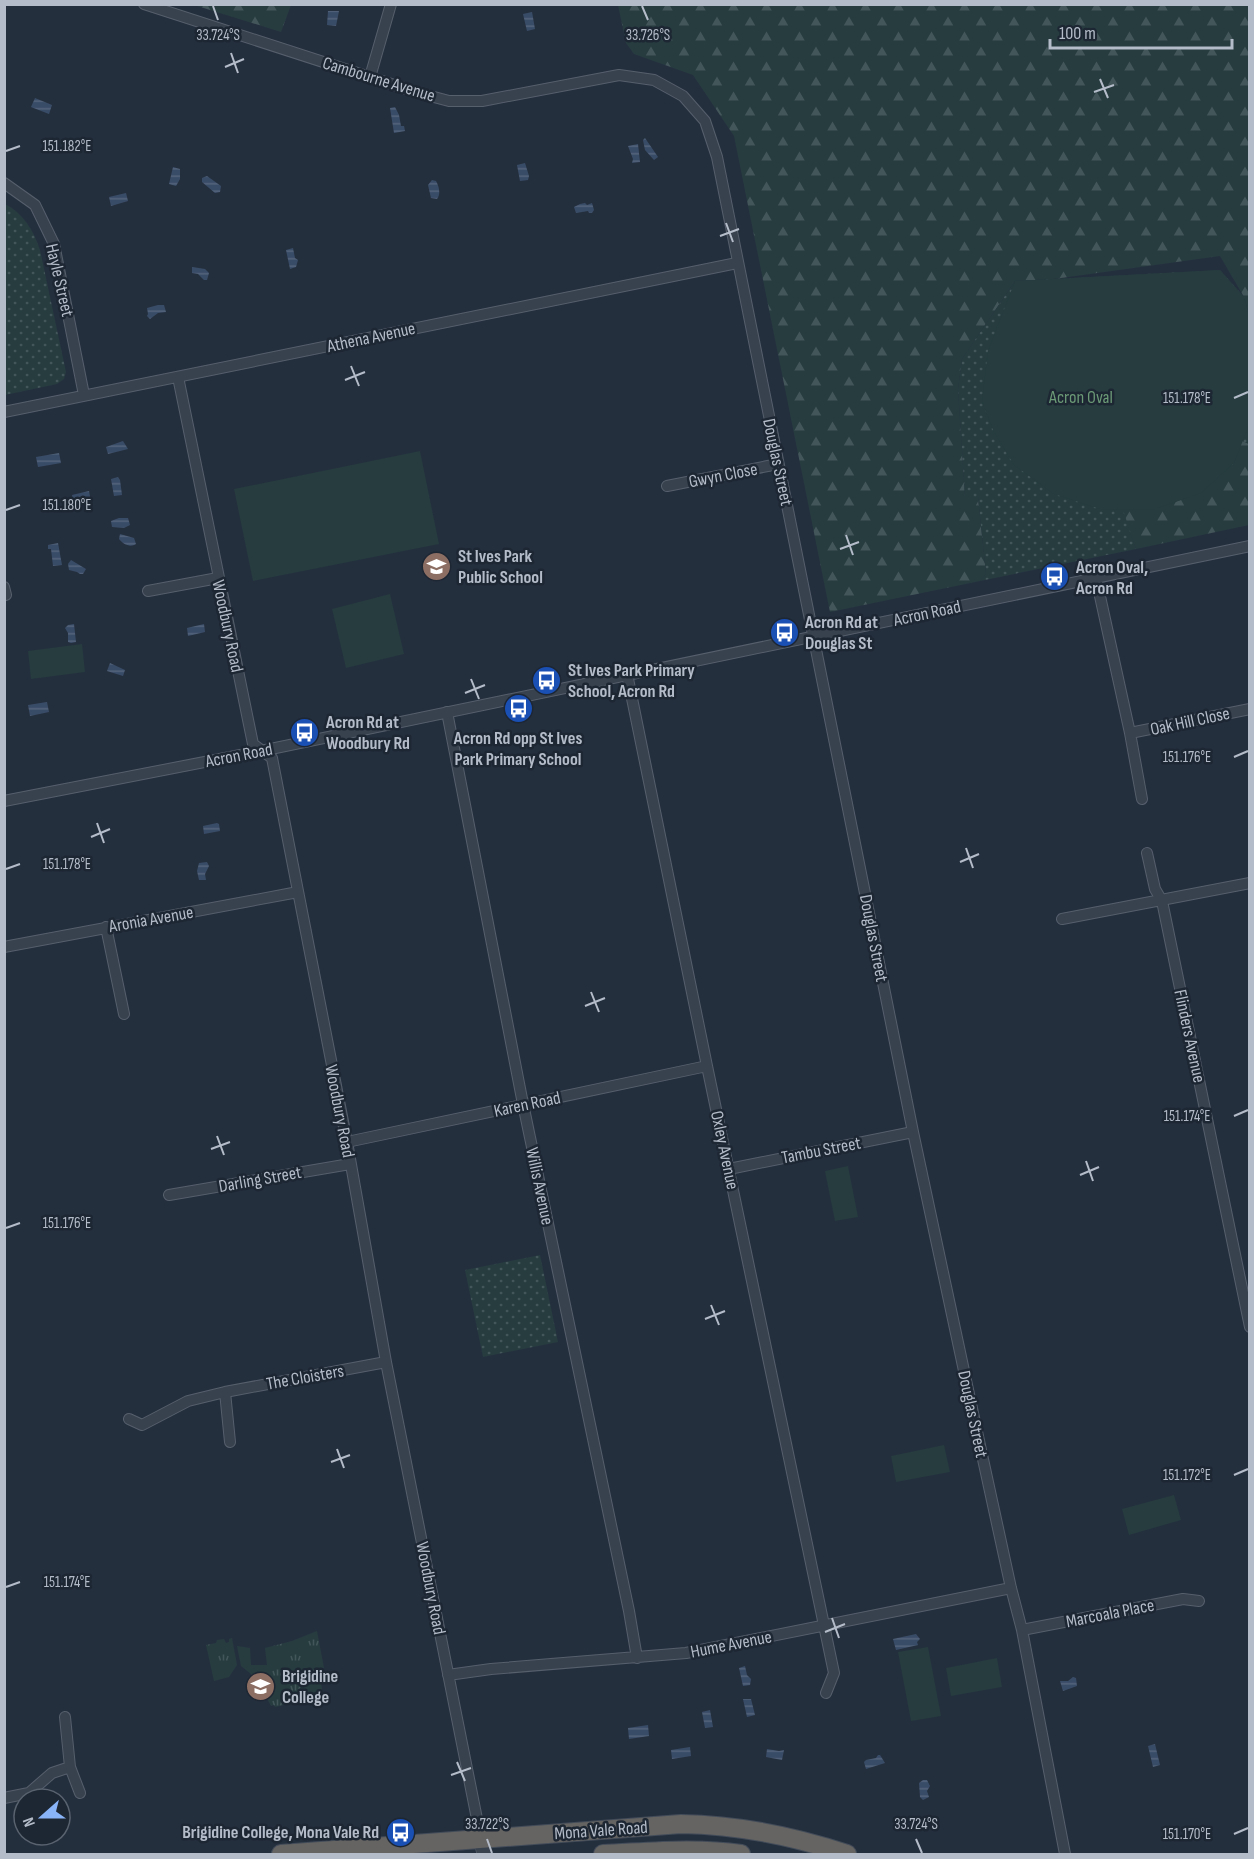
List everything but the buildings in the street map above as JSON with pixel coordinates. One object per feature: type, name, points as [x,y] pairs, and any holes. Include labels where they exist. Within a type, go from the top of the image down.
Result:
[{"type":"highway","name":"Mona Vale Road","points":[[281,1854],[483,1847],[681,1824],[775,1834],[808,1841],[847,1854]]},
{"type":"highway","name":"Mona Vale Road","points":[[603,1854],[696,1850],[741,1854]]},
{"type":"street","name":"Cambourne Avenue","points":[[144,4],[449,101],[482,101],[619,75]]},
{"type":"street","points":[[370,77],[391,4]]},
{"type":"street","name":"Douglas Street","points":[[619,75],[654,80],[683,96],[705,121],[717,157],[913,1132],[1022,1630],[1065,1854]]},
{"type":"street","name":"Hayle Street","points":[[4,183],[35,205],[54,244],[84,395]]},
{"type":"street","name":"Athena Avenue","points":[[4,412],[737,263]]},
{"type":"street","name":"Woodbury Road","points":[[178,377],[253,744],[272,758],[386,1362],[483,1847]]},
{"type":"street","name":"Gwyn Close","points":[[667,486],[778,464]]},
{"type":"street","name":"Acron Road","points":[[4,801],[261,751],[1250,546]]},
{"type":"street","points":[[148,591],[218,578]]},
{"type":"street","points":[[1096,578],[1142,799]]},
{"type":"street","name":"Oxley Avenue","points":[[627,674],[834,1673],[826,1693]]},
{"type":"street","name":"Oak Hill Close","points":[[1130,733],[1250,709]]},
{"type":"street","name":"Willis Avenue","points":[[447,712],[523,1104],[637,1658]]},
{"type":"street","name":"Flinders Avenue","points":[[1147,853],[1155,889],[1162,901],[1244,1276],[1250,1327]]},
{"type":"street","points":[[1062,919],[1250,883]]},
{"type":"street","name":"Aronia Avenue","points":[[4,947],[298,892]]},
{"type":"street","points":[[106,927],[124,1014]]},
{"type":"street","name":"Karen Road","points":[[346,1142],[707,1066]]},
{"type":"street","name":"Tambu Street","points":[[729,1169],[913,1132]]},
{"type":"street","name":"Darling Street","points":[[169,1195],[350,1164]]},
{"type":"street","name":"The Cloisters","points":[[129,1419],[142,1425],[188,1401],[386,1362]]},
{"type":"street","points":[[225,1392],[230,1442]]},
{"type":"street","name":"Hume Avenue","points":[[448,1675],[491,1669],[686,1653],[1011,1588]]},
{"type":"street","name":"Marcoala Place","points":[[1022,1630],[1183,1599],[1199,1601]]},
{"type":"street","points":[[65,1717],[70,1767],[80,1793]]},
{"type":"street","points":[[4,1798],[29,1793],[52,1773],[70,1767]]},
{"type":"green space","points":[[291,4],[281,32],[194,5]]},
{"type":"green space","points":[[618,5],[1249,5],[1249,315],[1244,297],[1220,256],[1054,279],[1015,281],[962,359],[958,389],[965,496],[978,497],[986,574],[980,581],[830,612],[734,136],[693,75],[634,54],[626,43]]},
{"type":"green space","points":[[5,204],[22,218],[38,243],[66,372],[64,379],[57,384],[5,395]]},
{"type":"green space","name":"Acron Oval","points":[[1220,270],[1244,297],[1249,315],[1249,444],[1242,441],[1234,463],[1201,493],[1152,510],[1123,510],[1136,549],[980,581],[986,574],[978,497],[965,497],[958,389],[962,359],[1015,281]]},
{"type":"green space","name":"Acron Oval","points":[[1220,270],[1244,297],[1249,315],[1249,425],[1234,463],[1201,493],[1152,510],[1100,509],[1054,494],[1014,465],[993,430],[982,401],[988,351],[1015,281]]},
{"type":"green space","points":[[1242,440],[1249,444],[1249,525],[1136,549],[1122,510],[1152,510],[1234,463]]},
{"type":"green space","points":[[420,451],[439,544],[253,581],[234,489]]},
{"type":"green space","points":[[390,594],[404,654],[346,668],[332,609]]},
{"type":"green space","points":[[82,644],[85,672],[31,679],[28,651]]},
{"type":"green space","points":[[848,1166],[858,1217],[835,1221],[825,1171]]},
{"type":"green space","points":[[540,1255],[558,1342],[483,1357],[465,1270]]},
{"type":"green space","points":[[944,1445],[950,1472],[896,1482],[891,1456]]},
{"type":"green space","points":[[1174,1495],[1181,1520],[1129,1535],[1122,1509]]},
{"type":"green space","points":[[317,1631],[324,1668],[319,1669],[323,1696],[271,1706],[256,1678],[241,1666],[237,1646],[250,1648],[251,1665],[267,1665],[265,1648]]},
{"type":"green space","points":[[232,1638],[237,1665],[229,1677],[214,1681],[206,1645],[224,1639],[226,1643]]},
{"type":"green space","points":[[928,1647],[941,1716],[911,1721],[898,1652]]},
{"type":"green space","points":[[997,1658],[1002,1687],[951,1696],[946,1668]]},
{"type":"water","points":[[328,11],[339,11],[336,26],[327,25]]},
{"type":"water","points":[[532,12],[535,29],[527,31],[523,14]]},
{"type":"water","points":[[35,98],[52,105],[49,114],[31,107]]},
{"type":"water","points":[[395,107],[405,131],[394,133],[390,108]]},
{"type":"water","points":[[645,138],[658,157],[654,160],[645,150],[643,140]]},
{"type":"water","points":[[638,144],[640,162],[632,163],[633,159],[628,146]]},
{"type":"water","points":[[525,163],[528,180],[520,181],[517,165]]},
{"type":"water","points":[[173,167],[180,169],[180,179],[176,186],[169,184]]},
{"type":"water","points":[[207,176],[221,186],[220,192],[215,193],[202,182],[202,178]]},
{"type":"water","points":[[432,180],[436,181],[439,188],[437,199],[431,198],[428,185]]},
{"type":"water","points":[[126,193],[128,201],[111,206],[109,197]]},
{"type":"water","points":[[585,203],[587,205],[592,203],[594,210],[592,213],[588,211],[576,213],[574,207]]},
{"type":"water","points":[[293,248],[295,258],[298,260],[296,267],[290,269],[286,250]]},
{"type":"water","points":[[192,267],[205,269],[209,273],[207,280],[192,273]]},
{"type":"water","points":[[164,305],[166,312],[158,313],[150,319],[147,316],[147,308]]},
{"type":"water","points":[[123,441],[128,449],[108,454],[106,447]]},
{"type":"water","points":[[59,453],[61,463],[38,467],[36,457]]},
{"type":"water","points":[[118,477],[122,495],[114,496],[111,479]]},
{"type":"water","points":[[89,491],[91,502],[74,505],[72,495]]},
{"type":"water","points":[[128,518],[130,525],[124,528],[112,527],[111,521]]},
{"type":"water","points":[[120,534],[134,538],[136,544],[131,546],[125,544],[119,539]]},
{"type":"water","points":[[58,543],[62,565],[53,566],[51,549],[48,549],[48,545]]},
{"type":"water","points":[[71,560],[86,569],[83,574],[69,570],[68,564]]},
{"type":"water","points":[[74,624],[76,642],[71,643],[68,642],[68,633],[65,628]]},
{"type":"water","points":[[204,624],[205,632],[188,636],[187,628]]},
{"type":"water","points":[[110,663],[125,670],[123,676],[107,671]]},
{"type":"water","points":[[47,702],[49,712],[30,716],[28,705]]},
{"type":"water","points":[[217,823],[220,831],[204,834],[203,826]]},
{"type":"water","points":[[207,862],[209,866],[205,874],[206,880],[199,880],[197,871],[199,863]]},
{"type":"water","points":[[916,1634],[920,1639],[917,1642],[918,1645],[896,1650],[893,1639]]},
{"type":"water","points":[[745,1666],[747,1675],[751,1679],[750,1685],[743,1686],[739,1668]]},
{"type":"water","points":[[1073,1677],[1076,1678],[1077,1686],[1063,1691],[1060,1681],[1068,1681]]},
{"type":"water","points":[[743,1699],[751,1699],[755,1715],[747,1717]]},
{"type":"water","points":[[710,1710],[713,1727],[705,1728],[702,1712]]},
{"type":"water","points":[[648,1725],[649,1736],[629,1739],[628,1728]]},
{"type":"water","points":[[1155,1744],[1160,1765],[1153,1767],[1148,1746]]},
{"type":"water","points":[[690,1747],[691,1756],[672,1759],[671,1750]]},
{"type":"water","points":[[767,1749],[784,1750],[782,1760],[766,1757]]},
{"type":"water","points":[[878,1755],[885,1763],[866,1769],[864,1762]]},
{"type":"water","points":[[927,1780],[930,1786],[927,1791],[929,1797],[923,1800],[920,1797],[919,1783]]},
{"type":"place","name":"St Ives Park Public School","points":[[437,566]]},
{"type":"place","name":"Acron Oval, Acron Rd","points":[[1055,577]]},
{"type":"place","name":"Acron Rd at Douglas St","points":[[784,632]]},
{"type":"place","name":"St Ives Park Primary School, Acron Rd","points":[[547,680]]},
{"type":"place","name":"Acron Rd opp St Ives Park Primary School","points":[[518,709]]},
{"type":"place","name":"Acron Rd at Woodbury Rd","points":[[305,732]]},
{"type":"place","name":"Brigidine College","points":[[261,1686]]},
{"type":"place","name":"Brigidine College, Mona Vale Rd","points":[[400,1832]]}]
